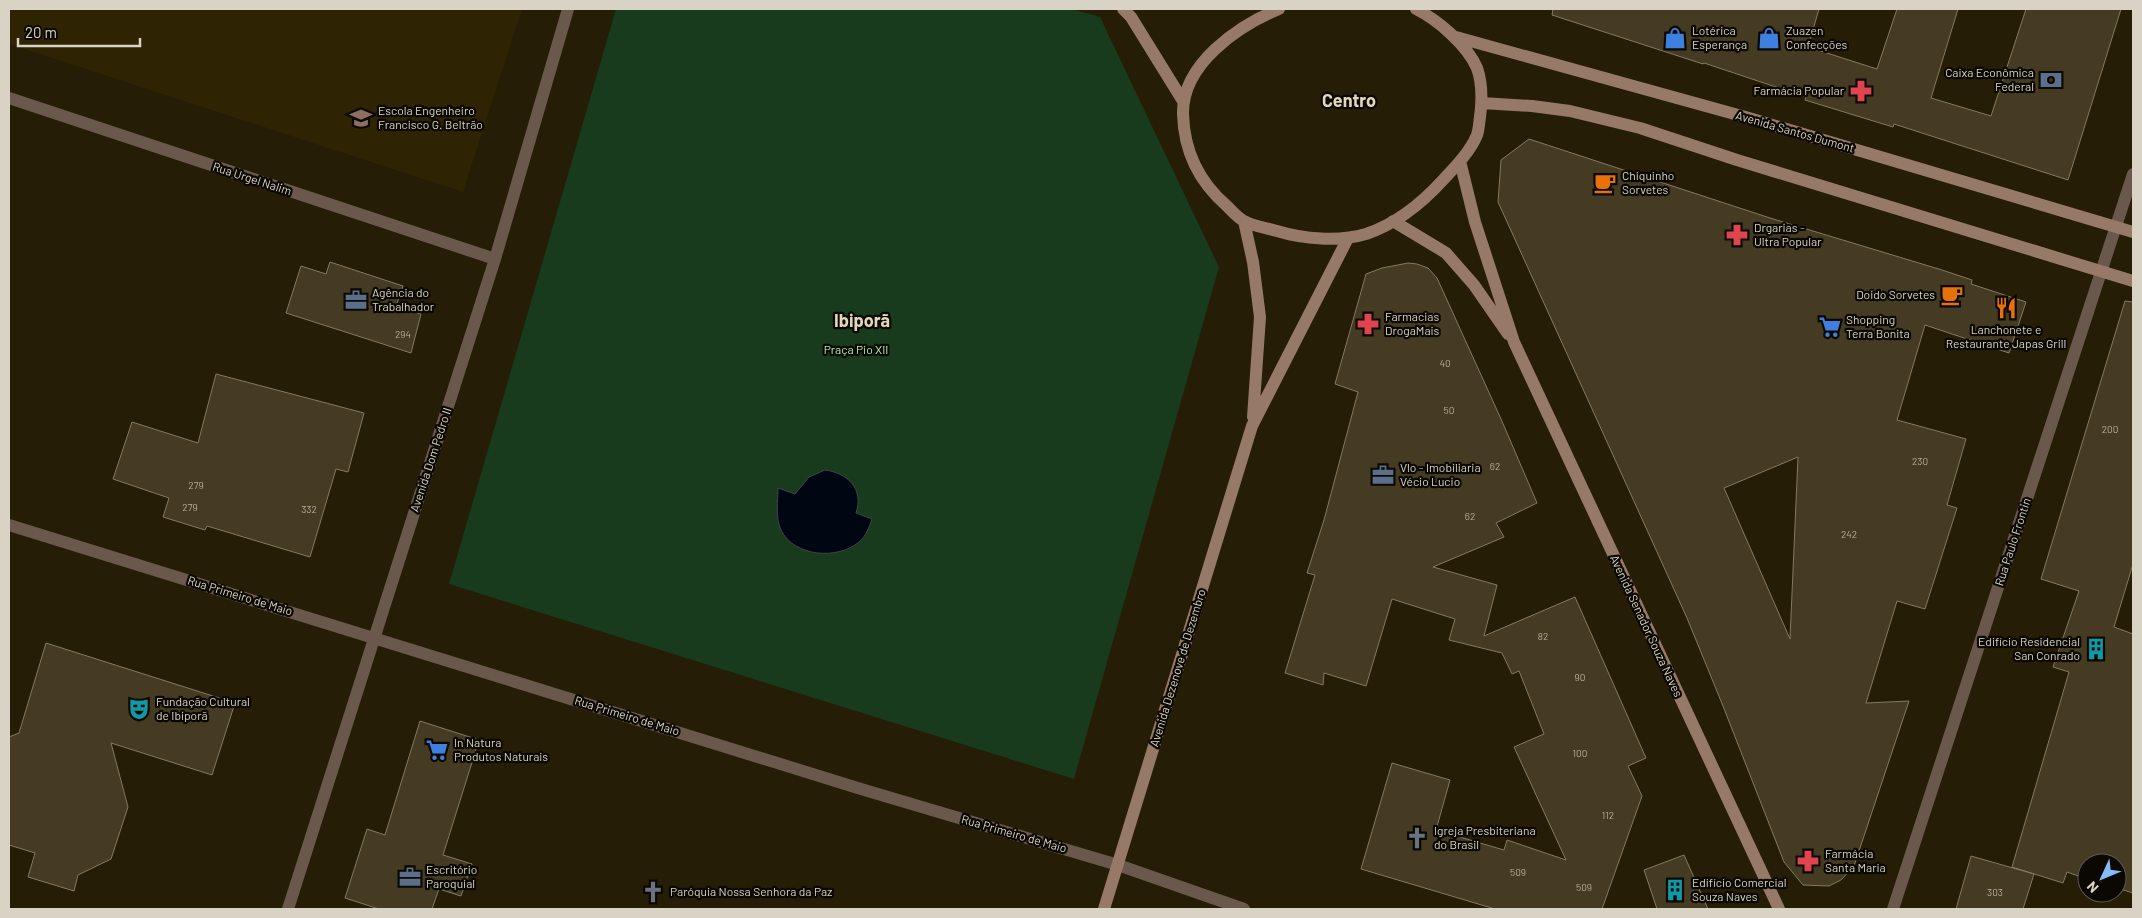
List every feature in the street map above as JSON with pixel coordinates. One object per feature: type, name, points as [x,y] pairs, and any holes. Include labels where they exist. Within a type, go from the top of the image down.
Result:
[{"type":"main road","points":[[1111,9],[1127,13],[1183,101]]},
{"type":"main road","points":[[1279,9],[1262,16],[1227,38],[1200,65],[1183,101],[1184,135],[1195,166],[1214,195],[1244,221],[1296,237],[1348,238],[1367,234],[1394,221],[1424,202],[1460,161],[1477,135],[1482,103],[1477,68],[1456,37],[1426,14],[1416,9]]},
{"type":"main road","name":"Avenida Santos Dumont","points":[[1456,37],[1749,118],[2133,232]]},
{"type":"main road","points":[[1482,103],[1532,106],[1570,111],[1640,128],[1737,160],[2133,281]]},
{"type":"main road","points":[[1460,161],[1475,222],[1514,342]]},
{"type":"main road","name":"Avenida Dezenove de Dezembro","points":[[1244,221],[1254,262],[1260,317],[1252,426]]},
{"type":"main road","points":[[1394,221],[1446,253],[1474,285],[1514,342]]},
{"type":"main road","name":"Avenida Dezenove de Dezembro","points":[[1104,909],[1252,426],[1348,238]]},
{"type":"main road","name":"Avenida Senador Souza Naves","points":[[1514,342],[1779,909]]},
{"type":"street","name":"Avenida Dom Pedro II","points":[[288,909],[495,259],[568,9]]},
{"type":"street","name":"Rua Urgel Nalim","points":[[9,98],[495,259]]},
{"type":"street","name":"Rua Paulo Frontin","points":[[1893,909],[2133,174]]},
{"type":"street","name":"Rua Primeiro de Maio","points":[[9,525],[861,789],[1118,865],[1244,909]]},
{"type":"shaded area","name":"Escola Engenheiro Francisco G. Beltrão","points":[[9,9],[522,9],[463,192],[9,44]]},
{"type":"shaded area","points":[[825,470],[841,475],[852,484],[858,497],[856,513],[872,519],[859,542],[850,548],[840,552],[817,553],[796,546],[787,539],[781,530],[777,514],[778,488],[795,494],[809,477]]},
{"type":"green space","name":"Praça Pio XII","points":[[616,9],[1072,9],[1100,17],[1219,267],[1074,779],[449,584]]},
{"type":"building","points":[[1553,9],[1819,9],[1808,47],[1877,69],[1897,9],[1958,9],[1931,98],[1991,116],[2026,9],[2121,9],[2068,180],[1894,124],[1893,127],[1805,100],[1806,97],[1552,15]]},
{"type":"building","points":[[1529,139],[1770,218],[1942,270],[1972,280],[1971,284],[2026,302],[2009,353],[1925,325],[1897,420],[1966,439],[1947,505],[1957,508],[1925,609],[1897,601],[1866,703],[1909,701],[1854,866],[1841,880],[1829,886],[1803,885],[1784,862],[1687,618],[1498,202],[1501,160]],"holes":[[[1798,457],[1790,639],[1724,488]]]},
{"type":"building","points":[[330,262],[403,286],[396,306],[421,314],[411,353],[286,313],[301,266],[326,274]]},
{"type":"building","points":[[1408,263],[1428,268],[1437,278],[1537,503],[1496,523],[1504,537],[1433,567],[1497,585],[1484,636],[1575,597],[1646,758],[1628,766],[1642,796],[1602,909],[1495,909],[1361,869],[1392,763],[1450,780],[1436,830],[1504,850],[1507,840],[1566,860],[1514,747],[1544,734],[1519,671],[1512,674],[1502,653],[1449,640],[1455,619],[1392,599],[1366,686],[1324,673],[1323,685],[1285,673],[1315,575],[1307,573],[1324,520],[1358,392],[1335,384],[1366,274],[1382,268]]},
{"type":"building","points":[[2125,301],[2133,302],[2133,564],[2114,627],[2133,634],[2133,893],[2127,891],[2127,853],[2077,853],[2077,876],[2067,872],[2063,883],[2012,867],[2069,672],[2053,667],[2079,591],[2041,579]]},
{"type":"building","points":[[216,374],[364,413],[348,472],[336,469],[310,557],[207,526],[205,530],[163,517],[169,498],[113,479],[132,422],[198,443]]},
{"type":"building","points":[[46,643],[235,703],[212,775],[111,743],[128,807],[111,859],[78,875],[74,891],[28,877],[35,853],[9,845],[9,737],[19,733]]},
{"type":"building","points":[[420,721],[479,740],[443,855],[472,864],[461,896],[439,889],[432,909],[379,909],[345,898],[367,829],[385,835]]},
{"type":"building","name":"Edifício Comercial Souza Naves","points":[[1684,855],[1708,909],[1657,909],[1644,870]]},
{"type":"building","points":[[1971,856],[2034,874],[2023,909],[1956,909]]},
{"type":"place","name":"Lotérica Esperança","points":[[1675,38]]},
{"type":"place","name":"Zuazen Confecções","points":[[1769,38]]},
{"type":"place","name":"Caixa Econômica Federal","points":[[2051,80]]},
{"type":"place","name":"Farmácia Popular","points":[[1861,91]]},
{"type":"place","name":"Escola Engenheiro Francisco G. Beltrão","points":[[361,118]]},
{"type":"place","name":"Chiquinho Sorvetes","points":[[1605,183]]},
{"type":"place","name":"Drgarias - Ultra Popular","points":[[1737,235]]},
{"type":"place","name":"Doido Sorvetes","points":[[1952,295]]},
{"type":"place","name":"Agência do Trabalhador","points":[[356,300]]},
{"type":"place","name":"Lanchonete e Restaurante Japas Grill","points":[[2006,308]]},
{"type":"place","name":"Farmacias DrogaMais","points":[[1368,324]]},
{"type":"place","name":"Shopping Terra Bonita","points":[[1830,327]]},
{"type":"place","name":"Vlo - Imobiliaria Vécio Lucio","points":[[1383,475]]},
{"type":"place","name":"Edifício Residencial San Conrado","points":[[2096,649]]},
{"type":"place","name":"Fundação Cultural de Ibiporã","points":[[139,709]]},
{"type":"place","name":"In Natura Produtos Naturais","points":[[437,750]]},
{"type":"place","name":"Igreja Presbiteriana do Brasil","points":[[1417,838]]},
{"type":"place","name":"Farmácia Santa Maria","points":[[1808,861]]},
{"type":"place","name":"Escritório Paroquial","points":[[410,877]]},
{"type":"place","name":"Edifício Comercial Souza Naves","points":[[1675,890]]},
{"type":"place","name":"Paróquia Nossa Senhora da Paz","points":[[653,892]]},
{"type":"district","name":"Centro","points":[[1349,101]]},
{"type":"district","name":"Ibiporã","points":[[862,321]]}]
